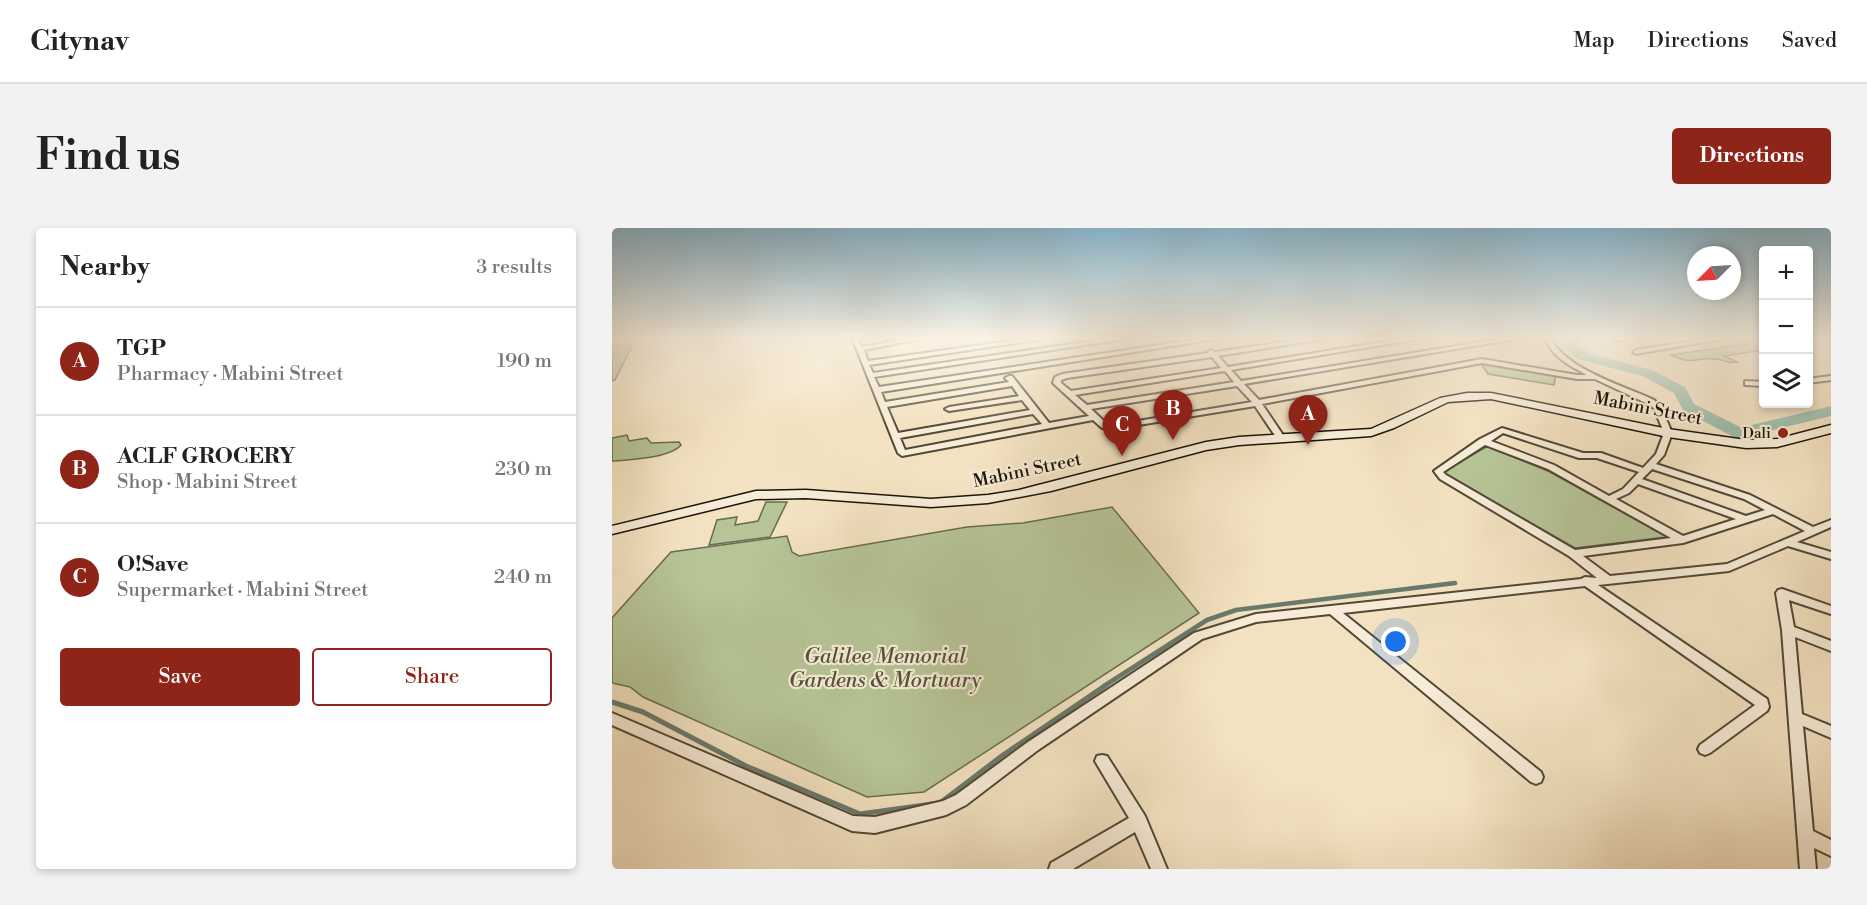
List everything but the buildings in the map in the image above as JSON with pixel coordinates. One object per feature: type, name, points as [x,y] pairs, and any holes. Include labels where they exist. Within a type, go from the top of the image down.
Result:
[{"type":"main road","name":"Mabini Street","points":[[612,530],[756,495],[802,493],[910,503],[956,502],[1004,496],[1206,446],[1385,429],[1445,400],[1470,395],[1491,396],[1668,433],[1746,444],[1766,444],[1831,429]]},
{"type":"street","points":[[868,368],[901,452],[906,453],[1095,417]]},
{"type":"street","points":[[871,375],[920,368]]},
{"type":"street","points":[[876,390],[1020,368]]},
{"type":"street","points":[[1130,368],[1058,379],[1057,383],[1105,426],[1114,427],[1445,368]]},
{"type":"street","points":[[1069,394],[1240,368]]},
{"type":"street","points":[[1085,408],[1338,368]]},
{"type":"street","points":[[1523,368],[1577,377],[1598,377]]},
{"type":"street","points":[[1582,368],[1655,404],[1668,433],[1664,449],[1626,490],[1610,499]]},
{"type":"street","points":[[1227,370],[1257,403],[1281,438]]},
{"type":"street","points":[[1003,371],[1048,427]]},
{"type":"street","points":[[1813,380],[1831,378]]},
{"type":"street","points":[[1748,383],[1759,384]]},
{"type":"street","points":[[882,405],[1013,384]]},
{"type":"street","points":[[949,409],[1024,397]]},
{"type":"street","points":[[896,436],[1035,411]]},
{"type":"street","points":[[1606,579],[1574,554],[1440,475],[1438,471],[1500,430],[1506,430],[1582,456],[1598,456],[1747,497],[1813,531]]},
{"type":"street","points":[[1483,441],[1551,467],[1683,540]]},
{"type":"street","points":[[1636,480],[1746,519]]},
{"type":"street","points":[[1574,554],[1683,540],[1774,511]]},
{"type":"street","points":[[612,718],[842,819],[852,823],[875,825],[946,808],[962,800],[1033,746],[1198,636],[1256,618],[1729,567],[1831,524]]},
{"type":"street","points":[[1788,542],[1831,556]]},
{"type":"street","points":[[1585,581],[1762,703],[1762,707],[1705,749]]},
{"type":"street","points":[[1808,869],[1788,630],[1782,593],[1831,610]]},
{"type":"street","points":[[1331,609],[1536,777]]},
{"type":"street","points":[[1788,630],[1831,646]]},
{"type":"street","points":[[1795,717],[1831,732]]},
{"type":"street","points":[[1102,761],[1139,821],[1159,869]]},
{"type":"street","points":[[1057,869],[1139,821]]},
{"type":"street","points":[[1804,835],[1831,848]]},
{"type":"green space","points":[[612,368],[621,368],[615,380],[612,381]]},
{"type":"green space","points":[[1484,368],[1512,368],[1556,375],[1554,385],[1488,374]]},
{"type":"green space","points":[[627,435],[629,441],[647,438],[651,443],[679,442],[681,445],[659,456],[612,461],[612,438]]},
{"type":"green space","points":[[1488,446],[1550,472],[1667,537],[1575,548],[1442,472]]},
{"type":"green space","points":[[766,502],[787,502],[770,537],[709,545],[717,520],[737,517],[735,525],[758,521]]},
{"type":"green space","name":"Galilee Memorial Gardens & Mortuary","points":[[1112,507],[1199,613],[924,792],[867,797],[643,697],[630,687],[612,683],[612,618],[671,552],[787,536],[792,552],[799,556],[967,527],[1023,523]]},
{"type":"waterway","points":[[1628,368],[1647,373],[1680,390],[1688,407],[1747,437],[1758,428],[1831,411]]},
{"type":"waterway","points":[[1104,686],[1207,620],[1236,610],[1455,583]]},
{"type":"waterway","points":[[940,803],[1003,755],[1106,685]]},
{"type":"waterway","points":[[612,702],[643,712],[746,766],[860,814],[932,804]]},
{"type":"place","name":"Dali","points":[[1783,433]]},
{"type":"place","name":"ACLF GROCERY","points":[[1173,440]]},
{"type":"place","name":"TGP","points":[[1308,445]]},
{"type":"place","name":"O!Save","points":[[1122,456]]}]
